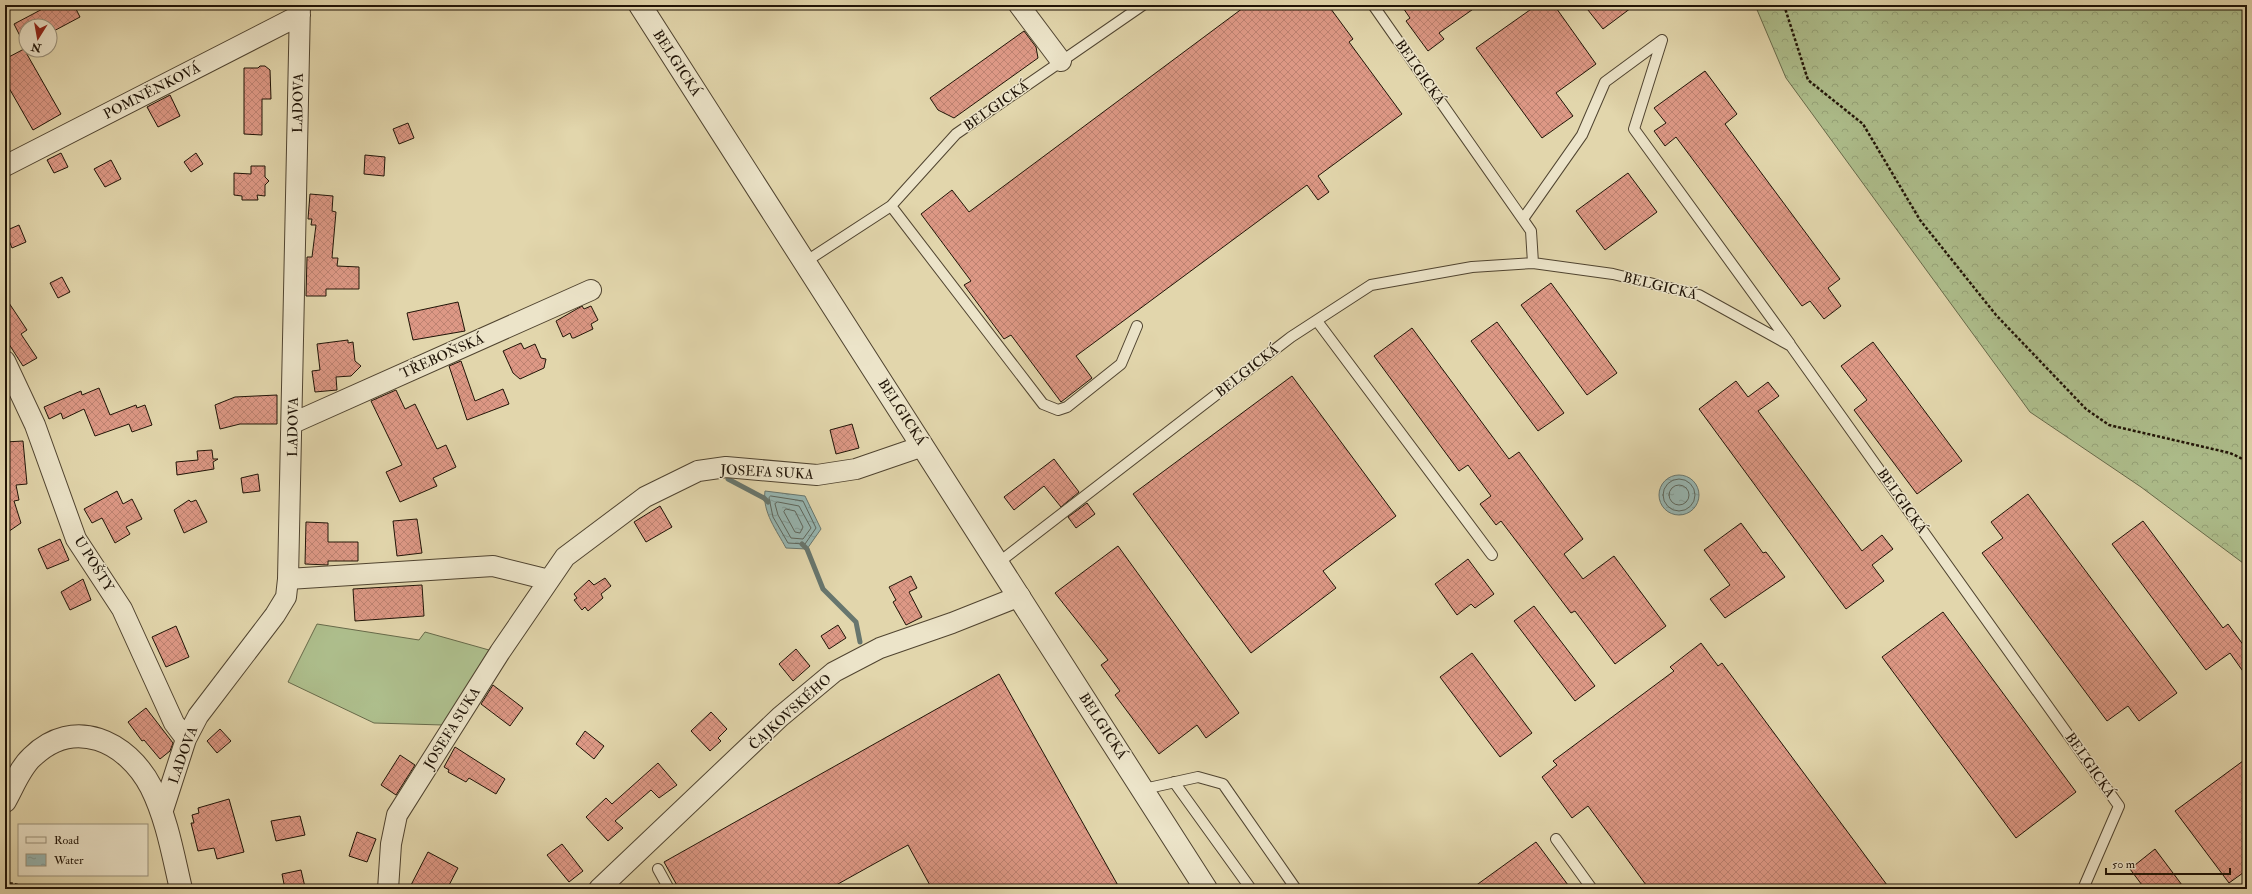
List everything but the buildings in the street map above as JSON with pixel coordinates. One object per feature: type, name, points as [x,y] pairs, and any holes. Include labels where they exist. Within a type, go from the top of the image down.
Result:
[{"type":"street","name":"BELGICKÁ","points":[[640,5],[1144,789],[1206,889]]},
{"type":"street","points":[[1019,5],[1061,61]]},
{"type":"street","name":"POMNĚNKOVÁ","points":[[5,166],[300,10]]},
{"type":"street","name":"LADOVA","points":[[162,813],[186,739],[198,716],[275,615],[286,597],[288,579],[293,423],[300,10]]},
{"type":"street","name":"TŘEBOŇSKÁ","points":[[293,423],[591,290]]},
{"type":"street","name":"U POŠTY","points":[[5,362],[35,425],[76,539],[122,609],[174,723],[186,739]]},
{"type":"street","name":"JOSEFA SUKA","points":[[388,889],[391,844],[397,815],[500,652],[565,557],[645,497],[698,471],[726,467],[817,475],[856,469],[923,446]]},
{"type":"street","points":[[288,579],[493,566],[549,580]]},
{"type":"street","name":"ČAJKOVSKÉHO","points":[[599,889],[780,718],[834,672],[880,648],[952,623],[1020,596]]},
{"type":"street","points":[[5,801],[32,757],[54,741],[78,735],[98,739],[125,754],[139,768],[147,781],[162,813],[181,889]]},
{"type":"lane","name":"BELGICKÁ","points":[[805,262],[891,206],[956,134],[1143,5]]},
{"type":"lane","name":"BELGICKÁ","points":[[1373,5],[1531,231],[1533,263]]},
{"type":"lane","points":[[1523,219],[1582,135],[1605,82],[1662,40],[1634,129],[1791,346]]},
{"type":"lane","points":[[891,206],[1043,404],[1058,410],[1067,407],[1121,364],[1137,326]]},
{"type":"lane","name":"BELGICKÁ","points":[[998,563],[1291,337],[1371,285],[1472,267],[1533,263],[1613,274],[1700,295],[1791,346],[2119,806],[2083,889]]},
{"type":"lane","points":[[1317,320],[1492,555]]},
{"type":"lane","points":[[1144,789],[1198,777],[1223,784],[1296,889]]},
{"type":"lane","points":[[1174,782],[1251,889]]},
{"type":"lane","points":[[1556,839],[1592,889]]},
{"type":"lane","points":[[658,869],[669,889]]},
{"type":"path","points":[[1784,5],[1808,80],[1863,124],[1920,220],[1996,315],[2086,409],[2109,425],[2230,453],[2247,461]]},
{"type":"path","points":[[5,882],[35,889]]},
{"type":"green space","points":[[1755,5],[2247,5],[2247,566],[2141,487],[2030,412],[1786,78]]},
{"type":"green space","points":[[317,624],[419,640],[425,632],[489,650],[443,725],[374,723],[288,682]]},
{"type":"water","points":[[1679,475],[1687,477],[1693,481],[1697,487],[1699,495],[1697,503],[1693,509],[1687,513],[1679,515],[1671,513],[1665,509],[1661,503],[1659,495],[1661,487],[1665,481],[1671,477]]},
{"type":"water","points":[[765,491],[805,496],[821,529],[807,549],[786,548],[768,514]]},
{"type":"waterway","points":[[728,479],[764,498],[768,502]]},
{"type":"waterway","points":[[802,544],[807,549],[823,589],[856,622],[860,642]]}]
